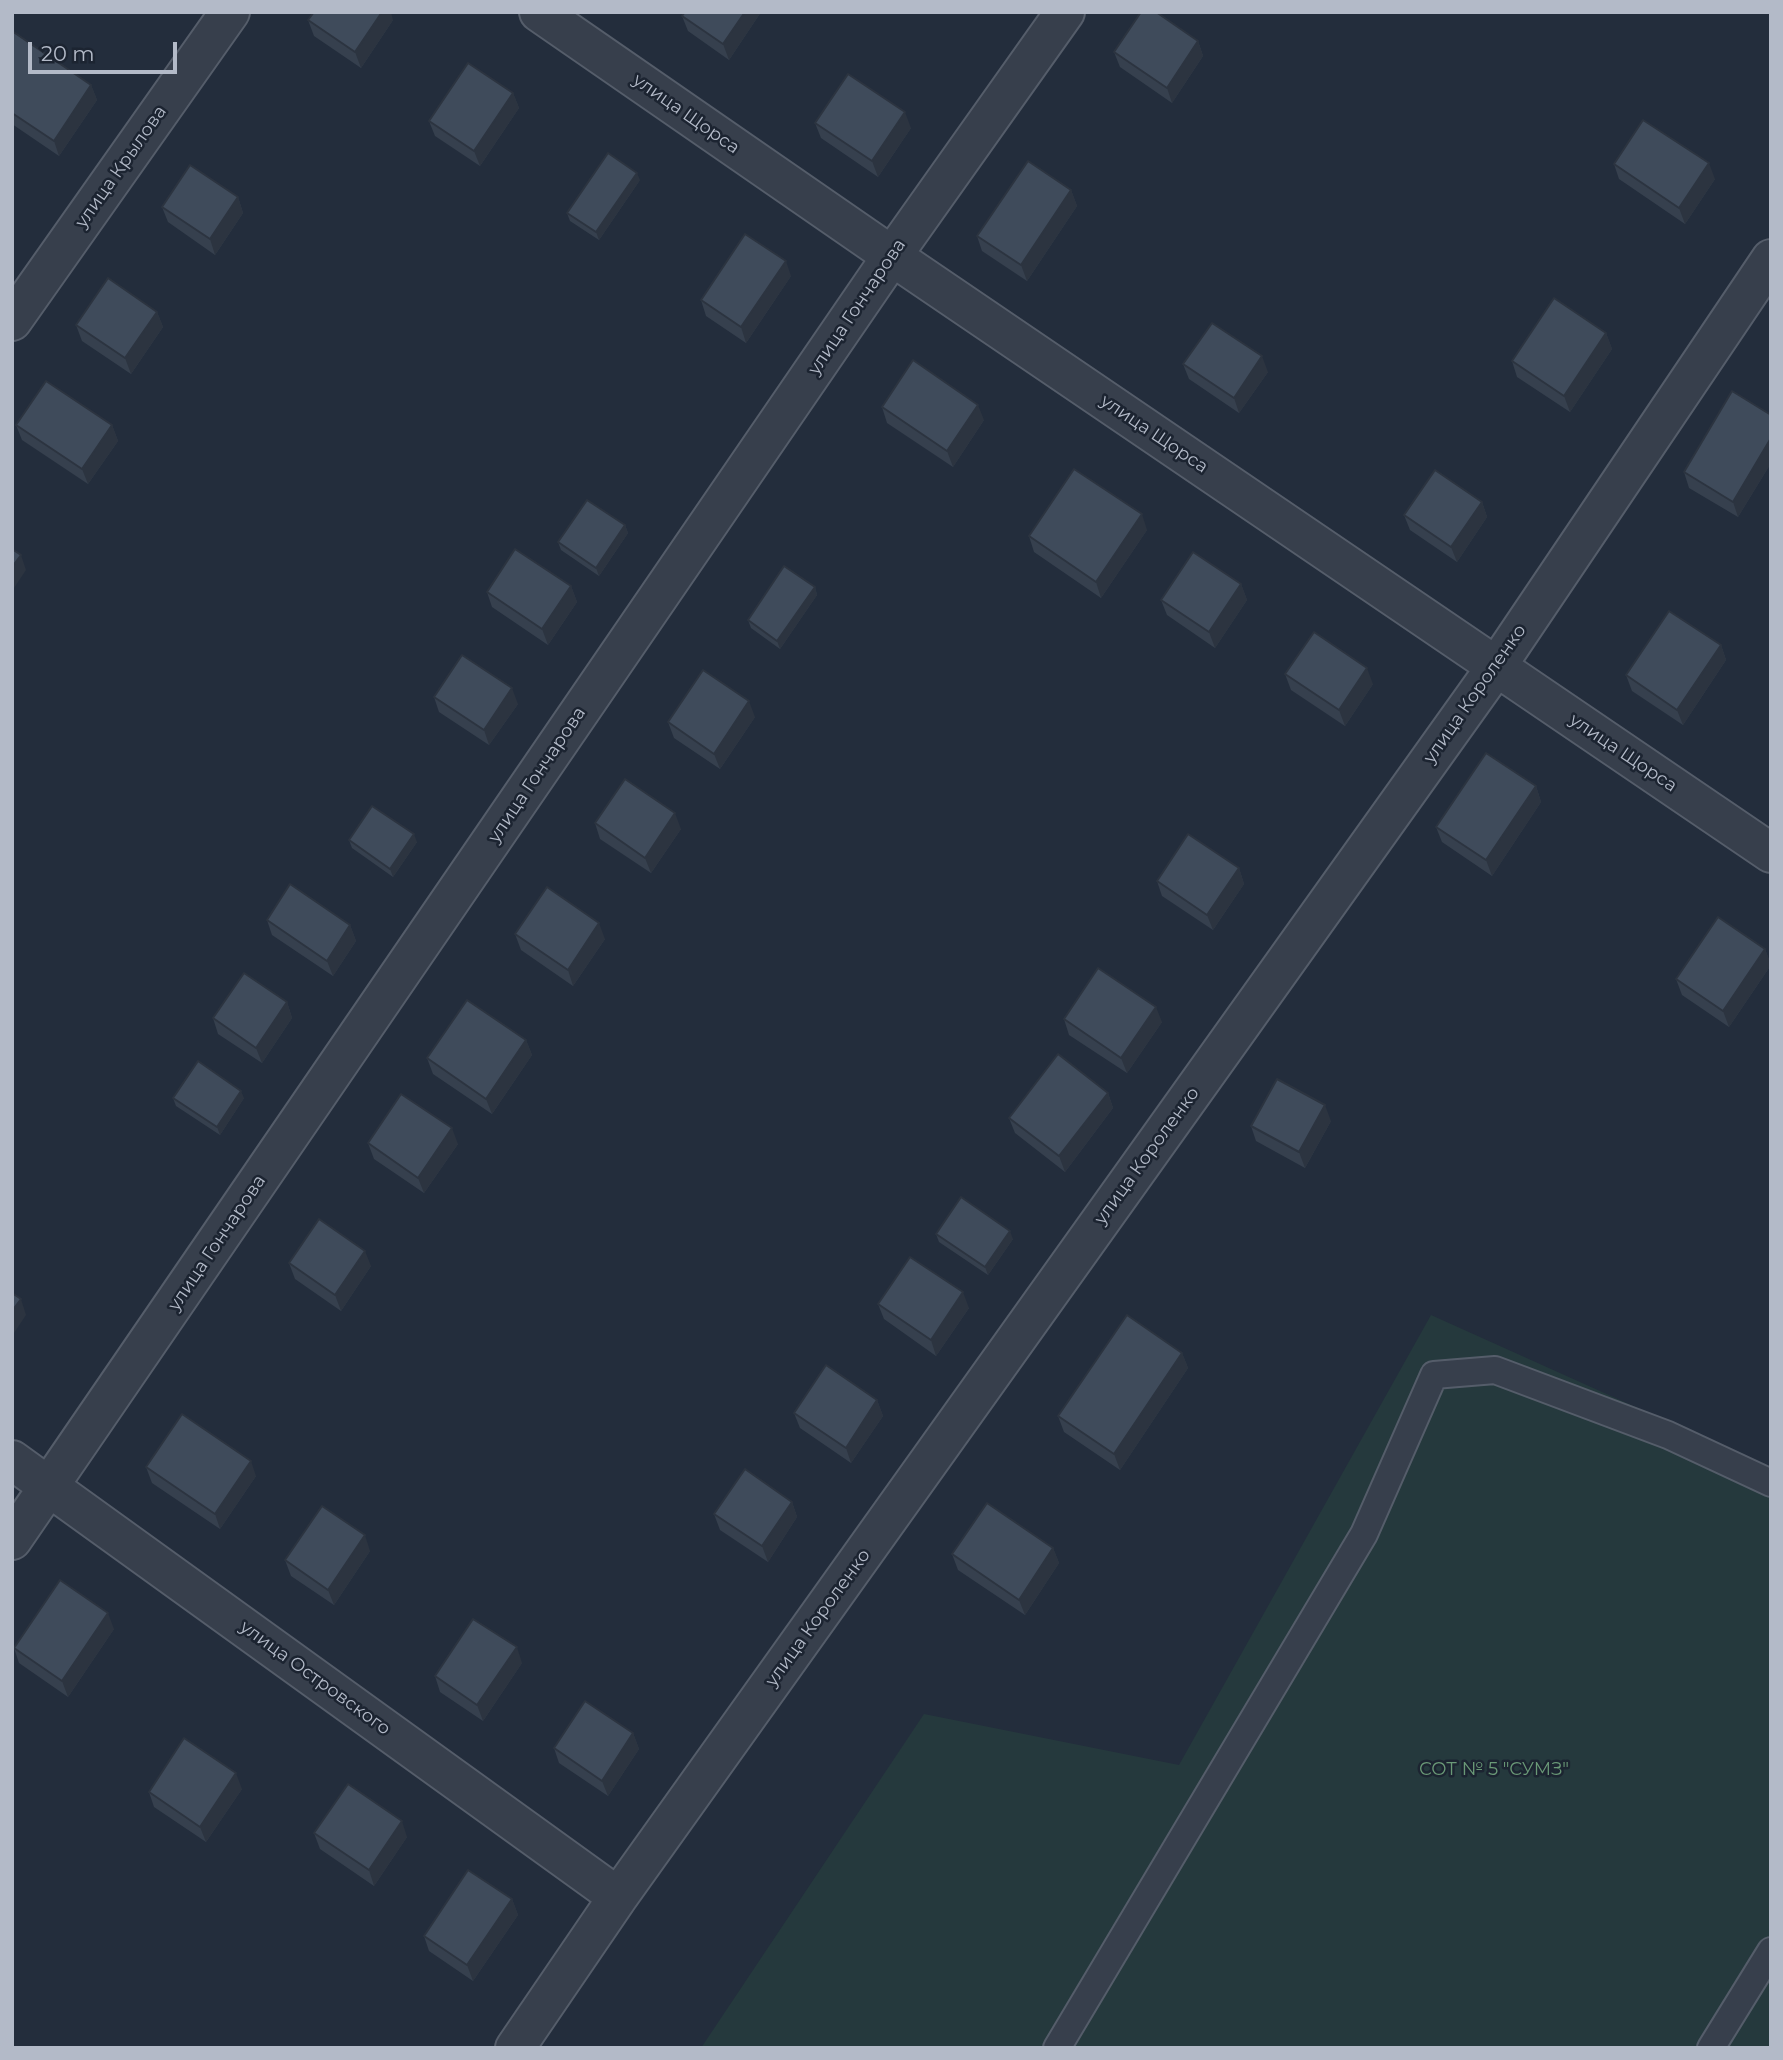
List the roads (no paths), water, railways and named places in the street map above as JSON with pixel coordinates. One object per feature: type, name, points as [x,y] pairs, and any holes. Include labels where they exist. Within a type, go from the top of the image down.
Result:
[{"type":"street","name":"улица Крылова","points":[[12,321],[229,12]]},
{"type":"street","name":"улица Щорса","points":[[539,12],[892,256],[1771,853]]},
{"type":"street","name":"улица Гончарова","points":[[12,1540],[892,256],[1065,12]]},
{"type":"street","name":"улица Короленко","points":[[515,2048],[618,1897],[1496,667],[1771,259]]},
{"type":"street","name":"улица Островского","points":[[12,1460],[618,1897]]},
{"type":"lane","points":[[1057,2048],[1364,1534],[1434,1375],[1495,1370],[1668,1435],[1771,1483]]},
{"type":"lane","points":[[1711,2048],[1771,1951]]},
{"type":"park label","name":"СОТ № 5 \"СУМЗ\"","points":[[1494,1770]]}]
